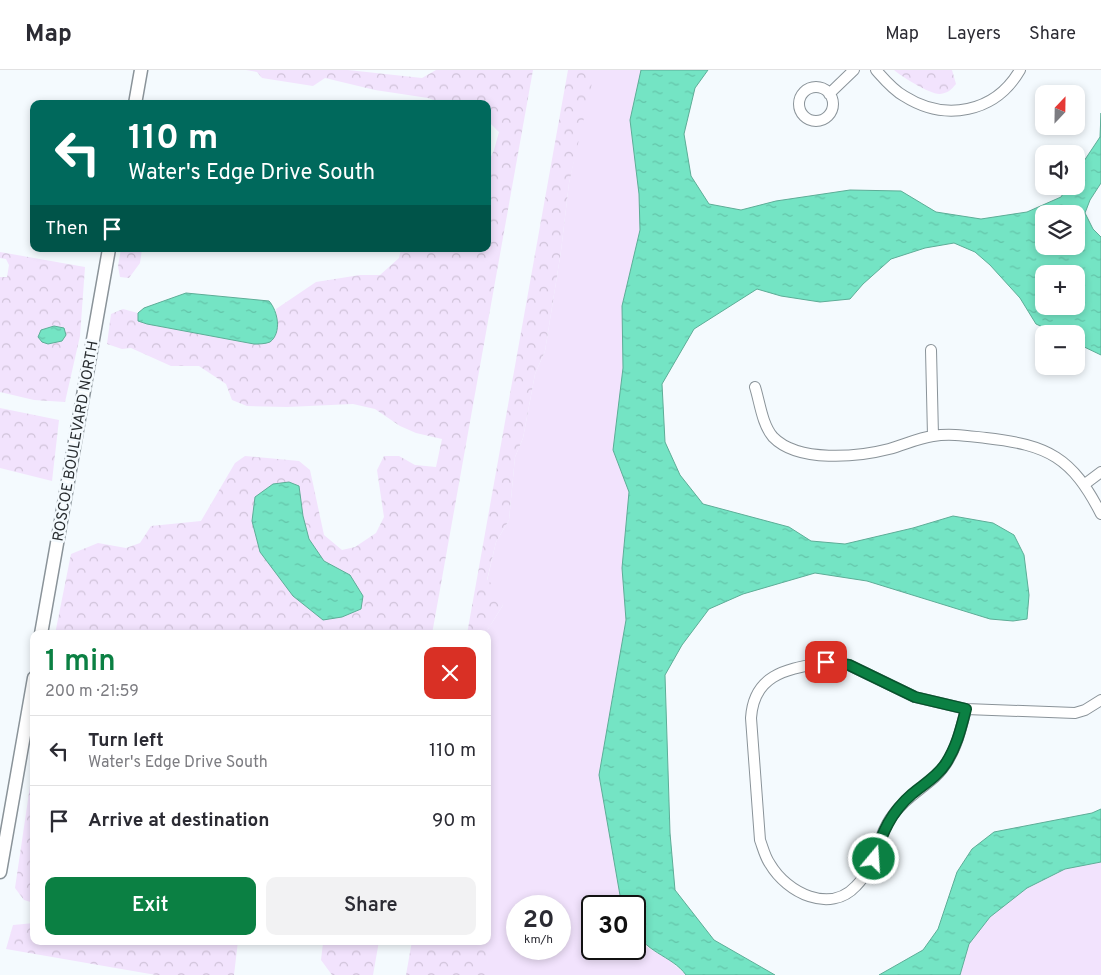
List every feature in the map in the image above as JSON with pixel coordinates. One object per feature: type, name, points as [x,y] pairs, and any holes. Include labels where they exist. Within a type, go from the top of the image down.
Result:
[{"type":"street","points":[[136,100],[141,70]]},
{"type":"street","points":[[829,94],[854,70]]},
{"type":"street","points":[[876,70],[902,96],[918,104],[943,111],[960,111],[982,105],[1006,89],[1020,70]]},
{"type":"street","name":"ROSCOE BOULEVARD NORTH","points":[[43,630],[108,252]]},
{"type":"street","points":[[931,350],[933,436]]},
{"type":"street","points":[[755,387],[767,428],[772,435],[778,441],[803,453],[820,455],[867,454],[933,436],[955,435],[1016,442],[1030,445],[1060,460],[1073,471],[1085,484],[1101,514]]},
{"type":"street","points":[[1085,484],[1101,472]]},
{"type":"street","points":[[966,709],[960,736],[945,765],[935,777],[898,808],[889,820],[881,836],[874,859],[857,886],[842,896],[823,900],[800,892],[787,884],[778,875],[770,864],[760,840],[751,718],[754,701],[759,691],[767,681],[785,670],[826,662],[849,665],[915,697],[966,709],[1075,713],[1085,710],[1101,700]]},
{"type":"street","points":[[0,872],[30,701]]},
{"type":"green space","points":[[246,70],[348,70],[422,78],[436,70],[533,70],[433,630],[56,630],[71,554],[98,543],[126,548],[140,543],[151,526],[201,521],[235,463],[245,456],[299,461],[310,470],[324,535],[342,550],[355,547],[376,533],[384,517],[377,470],[384,456],[399,456],[415,465],[436,467],[442,439],[416,433],[400,426],[375,409],[353,404],[287,407],[247,406],[232,400],[226,384],[199,366],[171,366],[131,348],[122,349],[107,344],[111,314],[123,309],[138,313],[138,321],[147,324],[254,344],[277,328],[276,309],[316,282],[360,275],[380,275],[399,258],[400,252],[491,252],[491,156],[499,132],[491,124],[491,100],[434,100],[375,90],[325,78],[313,86],[262,78],[257,72]],"holes":[[[303,516],[309,539],[324,561],[350,575],[260,552]]]},
{"type":"green space","points":[[568,70],[593,70],[593,79],[569,183],[561,251],[545,351],[535,374],[523,438],[515,457],[509,520],[496,542],[487,580],[500,590],[503,605],[487,630],[468,630]]},
{"type":"green space","points":[[593,70],[641,70],[630,120],[639,194],[640,230],[622,306],[623,368],[613,450],[629,492],[622,568],[626,620],[599,775],[620,895],[581,895],[581,960],[646,960],[646,947],[668,959],[686,975],[487,975],[487,945],[491,945],[491,630],[487,630],[503,605],[487,581],[496,542],[509,520],[515,457],[523,438],[535,374],[545,351],[561,251],[569,183]]},
{"type":"green space","points":[[894,70],[952,70],[956,84],[947,92],[936,94],[916,85]]},
{"type":"green space","points":[[0,252],[85,267],[80,336],[65,402],[34,400],[0,392],[0,277],[7,277],[9,265],[6,259],[0,258]]},
{"type":"green space","points":[[120,252],[142,252],[140,263],[129,278],[120,277],[118,266]]},
{"type":"green space","points":[[0,408],[59,420],[52,481],[0,468]]},
{"type":"green space","points":[[30,786],[30,902],[24,900],[15,888]]},
{"type":"green space","points":[[1101,862],[1101,975],[960,975],[969,944],[989,917],[1027,888],[1065,869]]},
{"type":"green space","points":[[30,923],[30,945],[238,945],[234,975],[156,975],[6,949],[13,925]]},
{"type":"green space","points":[[323,945],[378,945],[373,975],[332,975],[321,960]]},
{"type":"green space","points":[[411,945],[488,945],[487,975],[406,975]]},
{"type":"water","points":[[641,70],[708,70],[695,88],[684,134],[691,176],[709,204],[741,210],[776,201],[850,190],[901,191],[936,212],[981,219],[1027,212],[1035,208],[1035,255],[1085,255],[1085,213],[1093,229],[1101,237],[1101,355],[1085,347],[1085,325],[1036,324],[1020,298],[990,265],[975,252],[954,243],[925,248],[891,259],[863,284],[850,299],[820,302],[781,296],[757,289],[694,329],[662,384],[665,442],[680,475],[703,504],[789,527],[811,541],[845,544],[913,528],[953,516],[993,523],[1014,535],[1024,555],[1029,595],[1027,619],[1013,621],[990,619],[867,581],[815,573],[743,594],[709,609],[682,645],[665,675],[670,833],[675,890],[714,940],[775,975],[686,975],[680,968],[646,944],[646,895],[620,895],[599,775],[626,620],[622,568],[629,492],[613,450],[623,368],[622,306],[640,230],[639,194],[630,120]]},
{"type":"water","points":[[1101,113],[1101,183],[1090,200],[1085,213],[1085,205],[1043,205],[1062,195],[1085,195],[1085,160],[1100,137]]},
{"type":"water","points":[[186,293],[269,301],[275,310],[277,322],[274,338],[264,344],[254,344],[138,321],[138,313],[144,308]]},
{"type":"water","points":[[54,326],[64,328],[66,335],[62,341],[48,344],[42,342],[38,337],[41,330]]},
{"type":"water","points":[[289,482],[299,486],[303,516],[309,539],[324,561],[350,575],[363,596],[361,609],[342,617],[323,620],[293,596],[260,552],[252,521],[255,497],[273,484]]},
{"type":"water","points":[[1101,809],[1101,862],[1065,869],[1027,888],[990,917],[969,944],[960,975],[879,975],[923,950],[938,929],[957,872],[972,849],[994,832],[1092,813]]},
{"type":"route","points":[[826,662],[849,665],[915,697],[966,709],[960,736],[953,752],[935,777],[912,794],[889,820],[881,836],[874,859]]}]
